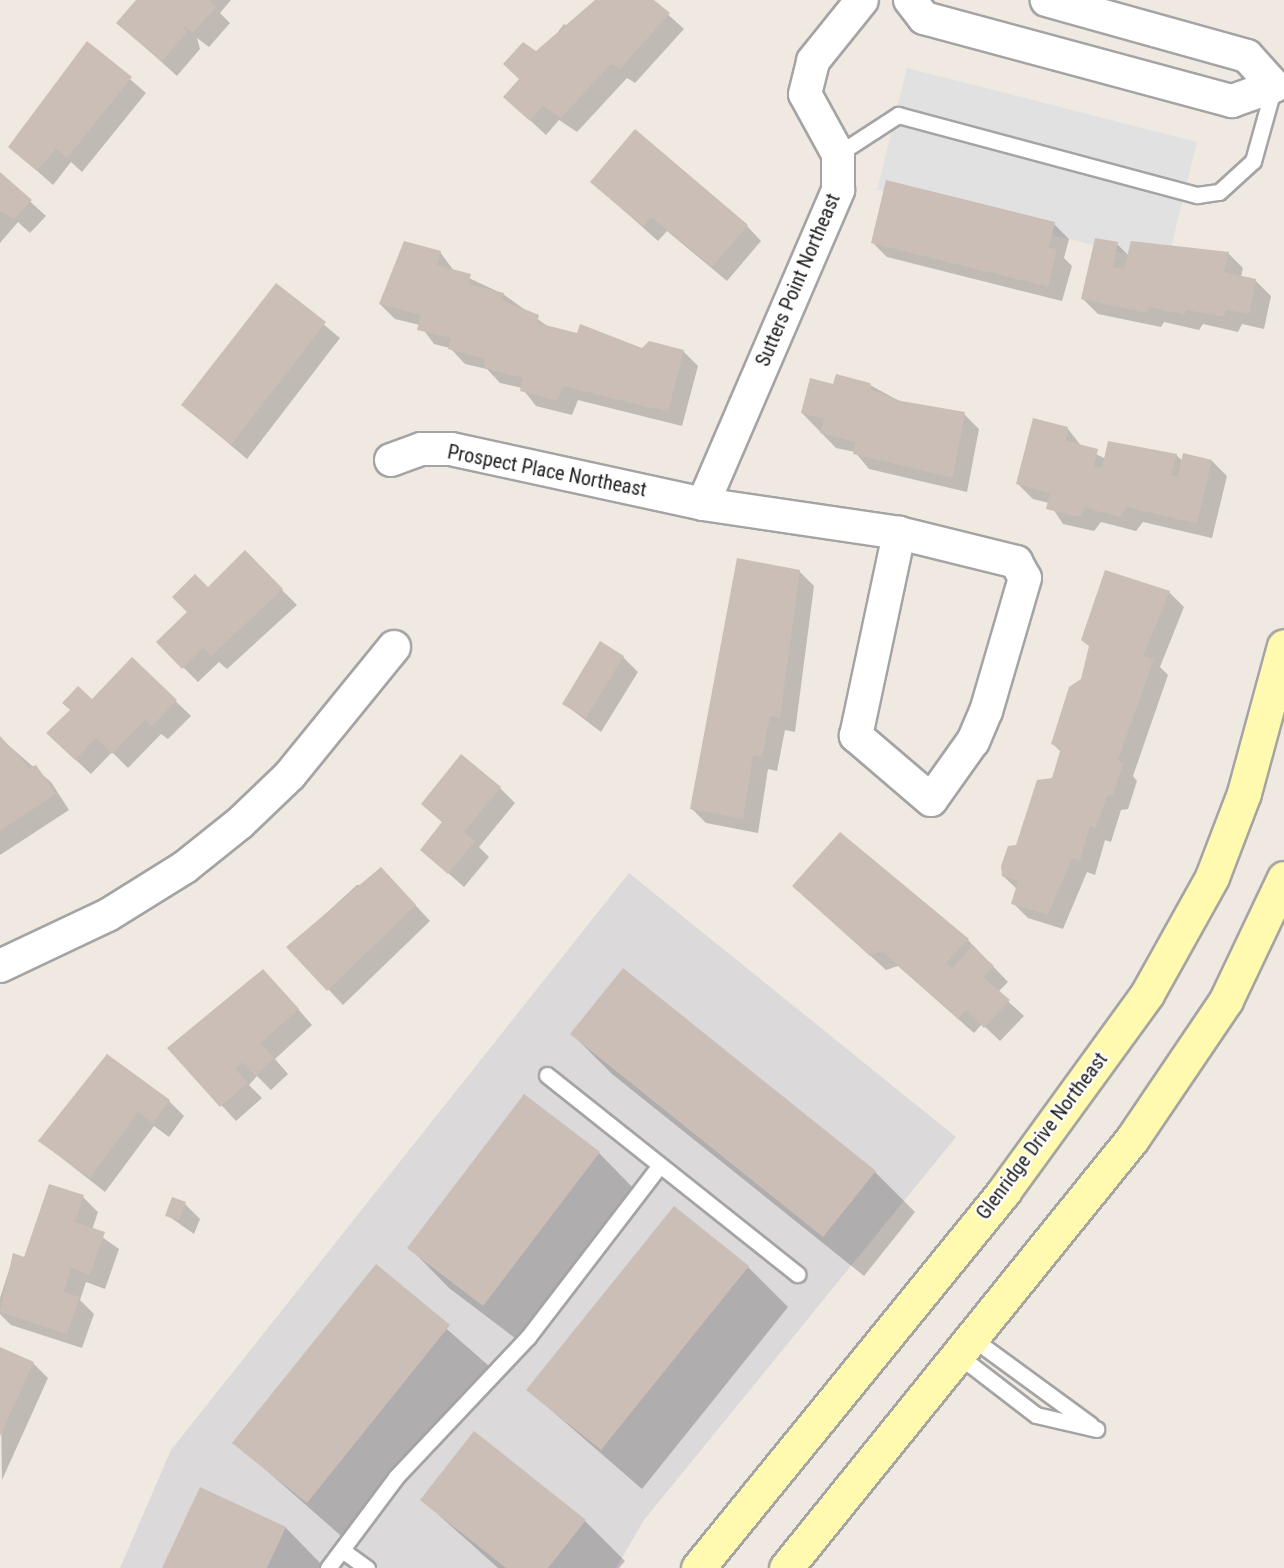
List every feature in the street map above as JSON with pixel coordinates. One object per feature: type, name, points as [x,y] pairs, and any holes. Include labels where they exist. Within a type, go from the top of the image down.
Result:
[{"type":"main road","name":"Glenridge Drive Northeast","points":[[698,1568],[1004,1191],[1147,994],[1212,877],[1244,793],[1284,646]]},
{"type":"main road","points":[[786,1568],[1139,1129],[1226,1000],[1284,878]]},
{"type":"street","name":"Sutters Point Northeast","points":[[703,504],[838,190],[838,154],[805,94],[813,61],[862,0]]},
{"type":"street","points":[[910,0],[924,18],[1232,101],[1279,88],[1247,56],[1047,0]]},
{"type":"street","name":"Prospect Place Northeast","points":[[391,460],[421,449],[451,449],[703,504],[899,533],[1016,562],[1025,578],[980,726],[931,800],[856,736],[899,533]]},
{"type":"street","points":[[0,966],[108,915],[185,867],[240,823],[290,775],[394,647]]},
{"type":"lane","points":[[838,154],[898,115],[1197,195],[1219,192],[1253,161],[1279,88]]},
{"type":"lane","points":[[547,1075],[797,1274]]},
{"type":"lane","points":[[328,1568],[396,1477],[528,1337],[659,1166]]},
{"type":"lane","points":[[965,1346],[1096,1429],[1036,1415],[965,1346]]},
{"type":"lane","points":[[342,1550],[368,1568]]},
{"type":"shaded area","points":[[907,68],[1197,142],[1167,264],[877,190]]},
{"type":"shaded area","points":[[629,873],[956,1137],[644,1520],[616,1568],[120,1568],[171,1450]]},
{"type":"building","points":[[136,0],[209,0],[216,7],[193,33],[184,26],[186,33],[162,62],[116,23]]},
{"type":"building","points":[[595,0],[654,0],[670,13],[620,69],[611,64],[561,118],[543,106],[530,121],[503,97],[519,79],[503,64],[523,42],[536,51]]},
{"type":"building","points":[[87,41],[132,77],[67,158],[56,149],[37,171],[8,147]]},
{"type":"building","points":[[635,129],[748,225],[712,267],[651,217],[643,227],[590,182]]},
{"type":"building","points":[[0,172],[32,200],[14,219],[0,211]]},
{"type":"building","points":[[886,180],[1055,222],[1049,248],[1057,249],[1048,287],[871,243]]},
{"type":"building","points":[[1095,238],[1118,242],[1113,267],[1124,269],[1131,241],[1229,252],[1224,272],[1256,279],[1249,314],[1227,310],[1223,317],[1187,310],[1184,315],[1149,307],[1146,313],[1081,299]]},
{"type":"building","points":[[404,241],[441,251],[437,265],[471,274],[468,284],[504,293],[502,300],[539,315],[537,323],[577,333],[580,324],[642,348],[649,341],[684,350],[668,412],[563,386],[557,401],[520,391],[523,378],[484,368],[485,359],[448,349],[451,338],[417,330],[421,315],[379,304]]},
{"type":"building","points":[[276,283],[326,322],[231,445],[181,405]]},
{"type":"building","points":[[836,374],[870,383],[872,390],[901,401],[965,412],[953,478],[853,454],[855,442],[820,433],[824,419],[801,413],[810,378],[833,384]]},
{"type":"building","points":[[1033,418],[1068,427],[1066,441],[1098,449],[1094,466],[1102,468],[1108,441],[1177,454],[1171,475],[1178,477],[1183,453],[1212,460],[1197,524],[1127,507],[1120,517],[1085,508],[1079,517],[1046,509],[1050,493],[1016,484]]},
{"type":"building","points":[[245,550],[283,589],[211,656],[203,648],[182,669],[156,642],[187,612],[172,597],[195,574],[208,587]]},
{"type":"building","points":[[737,558],[800,570],[780,718],[770,716],[762,757],[753,755],[743,819],[690,809]]},
{"type":"building","points":[[1105,570],[1170,591],[1143,656],[1154,659],[1118,760],[1123,764],[1113,795],[1107,796],[1096,828],[1090,826],[1080,861],[1072,858],[1048,915],[1011,904],[1018,881],[1002,876],[1001,866],[1008,846],[1016,845],[1037,780],[1052,778],[1061,748],[1051,744],[1069,687],[1081,679],[1089,646],[1081,640]]},
{"type":"building","points":[[600,641],[624,656],[586,718],[562,704]]},
{"type":"building","points":[[132,657],[177,700],[152,726],[145,720],[112,754],[96,738],[75,760],[46,733],[70,710],[62,703],[78,686],[92,699]]},
{"type":"building","points":[[0,736],[29,768],[36,765],[56,794],[0,831]]},
{"type":"building","points":[[461,754],[501,787],[464,832],[475,841],[448,874],[420,850],[442,822],[421,804]]},
{"type":"building","points":[[840,832],[969,939],[946,963],[953,968],[972,946],[994,966],[983,977],[1010,1000],[984,1028],[966,1010],[958,1019],[882,951],[870,956],[792,886]]},
{"type":"building","points":[[381,867],[416,905],[327,991],[286,947]]},
{"type":"building","points":[[623,968],[876,1171],[823,1237],[570,1034]]},
{"type":"building","points":[[263,969],[299,1009],[261,1043],[274,1058],[255,1076],[242,1062],[235,1069],[248,1083],[220,1107],[167,1048]]},
{"type":"building","points":[[107,1054],[170,1100],[153,1123],[138,1112],[90,1178],[38,1141]]},
{"type":"building","points":[[524,1094],[600,1152],[483,1306],[407,1248]]},
{"type":"building","points":[[49,1184],[84,1195],[75,1222],[105,1232],[90,1275],[71,1268],[64,1292],[80,1297],[67,1334],[0,1312],[13,1253],[24,1257]]},
{"type":"building","points":[[172,1197],[186,1202],[179,1220],[165,1216]]},
{"type":"building","points":[[674,1206],[749,1266],[601,1450],[526,1390]]},
{"type":"building","points":[[376,1264],[450,1325],[307,1503],[232,1443]]},
{"type":"building","points":[[0,1347],[34,1362],[0,1436]]},
{"type":"building","points":[[474,1431],[586,1520],[548,1568],[506,1568],[420,1500]]},
{"type":"building","points":[[200,1487],[286,1527],[267,1568],[162,1568]]}]
